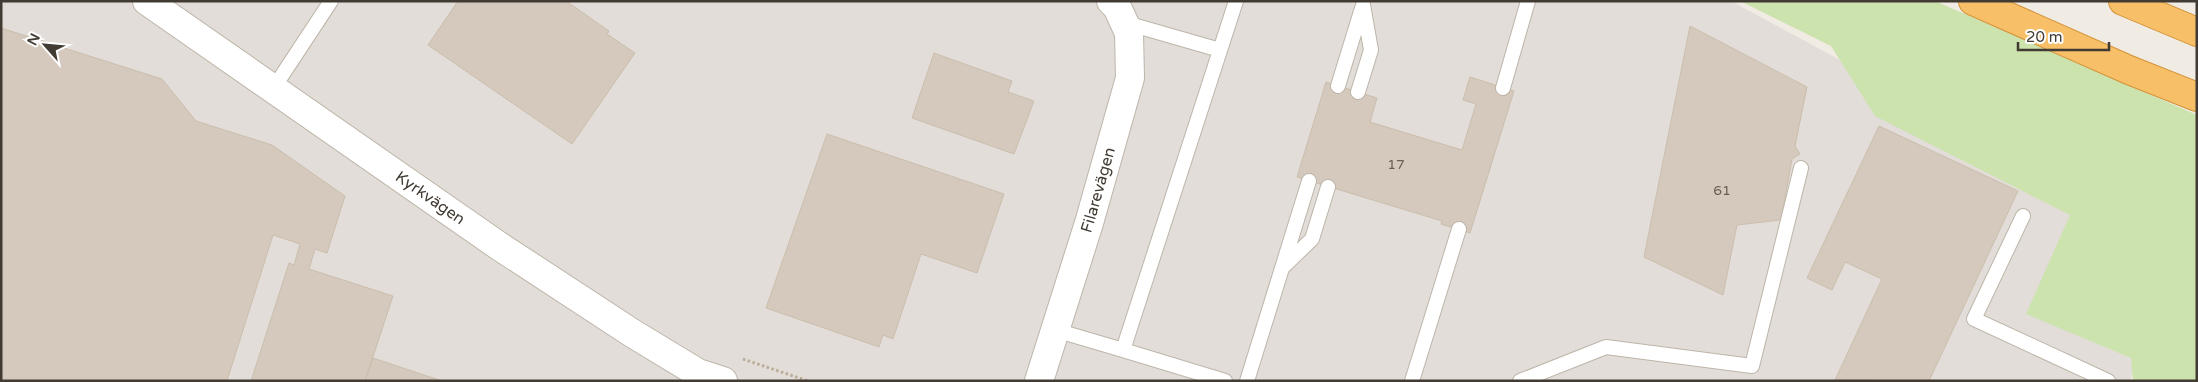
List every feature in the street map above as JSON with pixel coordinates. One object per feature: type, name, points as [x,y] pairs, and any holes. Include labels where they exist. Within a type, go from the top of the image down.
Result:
[{"type":"highway","points":[[1973,1],[2129,70],[2197,96]]},
{"type":"highway","points":[[2123,1],[2197,32]]},
{"type":"street","name":"Kyrkvägen","points":[[147,1],[499,246],[624,328],[698,373],[723,381]]},
{"type":"street","name":"Filarevägen","points":[[1039,381],[1130,78],[1131,47],[1118,12]]},
{"type":"lane","points":[[273,88],[331,1]]},
{"type":"lane","points":[[1122,350],[1236,1]]},
{"type":"lane","points":[[1503,88],[1528,1]]},
{"type":"lane","points":[[1338,86],[1364,3]]},
{"type":"lane","points":[[1358,92],[1371,50],[1364,3]]},
{"type":"lane","points":[[1118,12],[1220,50]]},
{"type":"lane","points":[[1520,381],[1606,347],[1752,366],[1801,168]]},
{"type":"lane","points":[[1247,381],[1309,181]]},
{"type":"lane","points":[[1282,268],[1312,240],[1328,187]]},
{"type":"lane","points":[[2023,216],[1974,319],[2108,381]]},
{"type":"lane","points":[[1412,381],[1459,229]]},
{"type":"lane","points":[[1055,330],[1225,381]]},
{"type":"path","points":[[734,356],[808,381]]},
{"type":"shaded area","points":[[1,1],[1731,1],[2175,241],[2130,381],[1,381]]},
{"type":"green space","points":[[1740,1],[1935,1],[2197,115],[2197,381],[2133,381],[2131,358],[2026,314],[2070,215],[1875,116],[1831,46]]},
{"type":"building","points":[[458,1],[566,1],[609,31],[607,34],[635,53],[572,144],[428,45]]},
{"type":"building","points":[[1690,26],[1807,87],[1795,146],[1800,154],[1792,159],[1781,220],[1737,225],[1723,295],[1644,257]]},
{"type":"building","points":[[1,28],[162,79],[196,121],[272,145],[345,196],[327,253],[315,249],[309,269],[393,296],[365,381],[251,381],[289,263],[294,265],[300,244],[273,235],[227,381],[1,381]]},
{"type":"building","points":[[934,53],[1012,81],[1008,92],[1034,101],[1014,154],[912,118]]},
{"type":"building","points":[[1470,77],[1514,91],[1470,233],[1441,224],[1442,221],[1297,177],[1326,82],[1377,98],[1370,122],[1462,150],[1476,104],[1463,100]]},
{"type":"building","points":[[1879,126],[2018,191],[1929,381],[1835,380],[1882,279],[1845,262],[1832,290],[1807,278]]},
{"type":"building","points":[[827,134],[1004,194],[977,273],[921,254],[893,339],[883,335],[879,347],[766,308]]},
{"type":"building","points":[[373,358],[442,381],[365,381]]}]
